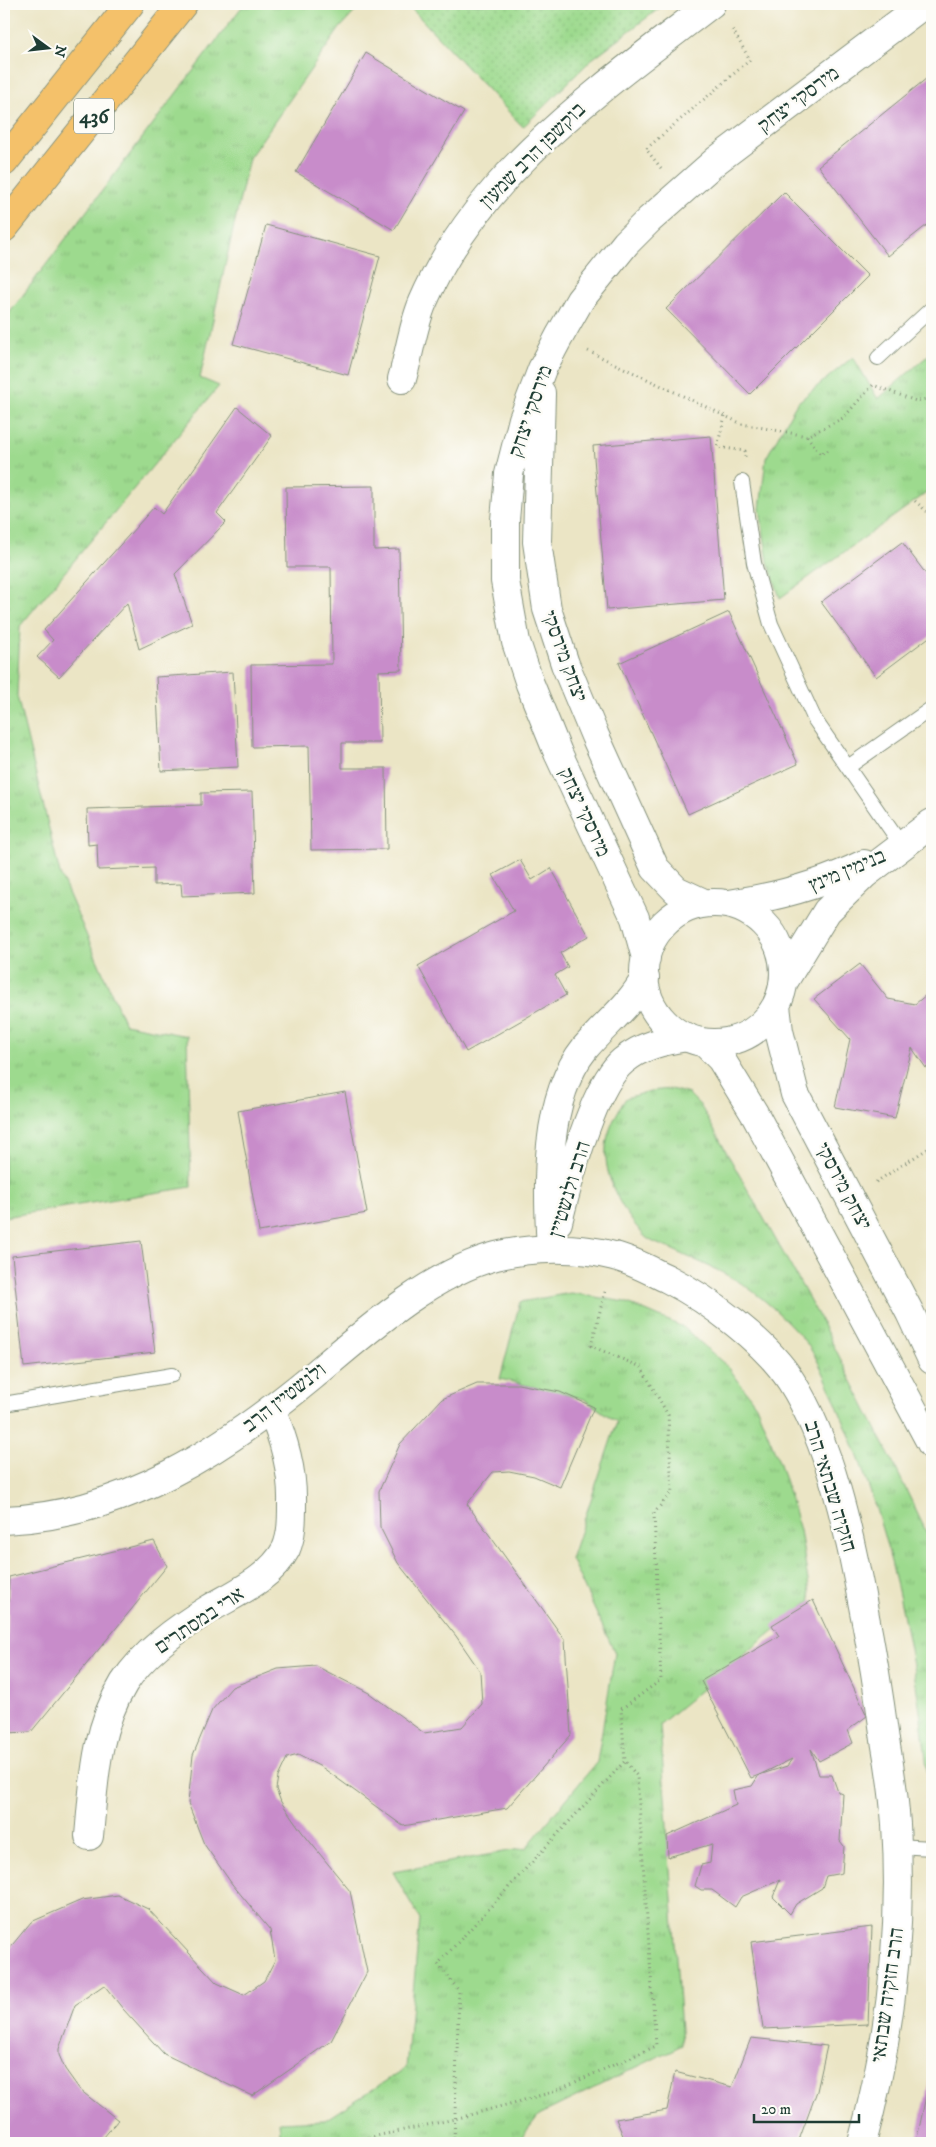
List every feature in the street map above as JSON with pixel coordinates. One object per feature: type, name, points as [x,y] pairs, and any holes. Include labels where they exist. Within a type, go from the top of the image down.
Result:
[{"type":"main road","name":"436","points":[[4,162],[130,4]]},
{"type":"main road","name":"436","points":[[4,228],[183,4]]},
{"type":"street","name":"מירסקי יצחק","points":[[645,968],[635,918],[558,753],[530,684],[516,642],[505,581],[505,520],[508,474],[523,419],[542,369],[580,300],[626,243],[717,160],[924,4]]},
{"type":"street","name":"בוקשפן הרב שמעון","points":[[402,379],[422,304],[447,253],[480,206],[526,156],[568,115],[719,12]]},
{"type":"street","name":"יצחק מירסקי","points":[[542,369],[537,542],[547,608],[565,664],[595,736],[656,868],[676,890],[716,904]]},
{"type":"street","points":[[902,846],[932,822]]},
{"type":"street","name":"בנימין מינץ","points":[[716,904],[792,892],[834,879],[902,846]]},
{"type":"street","name":"בנימין מינץ","points":[[780,994],[827,911],[865,874],[902,846]]},
{"type":"street","points":[[696,1040],[726,1042],[746,1036],[764,1023],[780,994],[784,962],[777,942],[765,924],[748,911],[716,904],[684,910],[666,921],[654,938],[645,968],[648,997],[657,1014],[670,1028],[696,1040],[721,1059],[733,1077],[932,1445]]},
{"type":"street","name":"הרב ולנשטיין","points":[[551,1248],[548,1191],[551,1145],[562,1091],[572,1066],[586,1047],[624,1008],[645,968]]},
{"type":"street","name":"יצחק מירסקי","points":[[780,994],[779,1031],[795,1094],[932,1360]]},
{"type":"street","name":"הרב ולנשטיין","points":[[551,1248],[566,1191],[604,1084],[624,1060],[639,1050],[655,1043],[696,1040]]},
{"type":"street","name":"חזקיה שבתאי הרב","points":[[551,1248],[614,1256],[691,1290],[723,1313],[759,1345],[789,1378],[807,1410],[832,1475],[855,1560],[887,1750],[897,1846]]},
{"type":"street","name":"ולנשטיין הרב","points":[[4,1520],[28,1520],[71,1511],[124,1495],[166,1477],[201,1458],[238,1434],[349,1344],[418,1294],[470,1265],[488,1259],[551,1248]]},
{"type":"street","name":"ארי במסתרים","points":[[89,1836],[97,1755],[107,1717],[125,1682],[153,1648],[208,1610],[247,1588],[275,1565],[286,1548],[291,1532],[292,1497],[285,1449],[271,1409]]},
{"type":"street","name":"הרב חזקיה שבתאי","points":[[862,2143],[882,2051],[893,1977],[898,1906],[897,1846]]},
{"type":"lane","points":[[878,358],[932,308]]},
{"type":"lane","points":[[742,482],[754,563],[771,624],[815,720],[902,846]]},
{"type":"lane","points":[[848,767],[932,708]]},
{"type":"lane","points":[[4,1404],[172,1375]]},
{"type":"lane","points":[[897,1846],[932,1848]]},
{"type":"path","points":[[680,192],[646,149],[750,60],[719,12]]},
{"type":"path","points":[[559,336],[742,424],[807,436],[843,418],[873,385],[916,401],[932,398]]},
{"type":"path","points":[[724,416],[717,447],[745,451]]},
{"type":"path","points":[[807,436],[820,454],[831,449]]},
{"type":"path","points":[[915,501],[932,516]]},
{"type":"path","points":[[850,1199],[932,1146]]},
{"type":"path","points":[[344,2143],[455,2119],[553,2092],[656,2046],[637,1776],[625,1761],[621,1710],[661,1680],[654,1513],[672,1492],[668,1414],[641,1367],[591,1346],[614,1256]]},
{"type":"path","points":[[454,2143],[459,1991],[438,1964],[625,1761]]},
{"type":"green space","points":[[244,4],[362,4],[340,28],[249,158],[200,378],[219,386],[20,626],[17,696],[60,874],[125,1024],[187,1036],[191,1187],[4,1217],[4,320]]},
{"type":"green space","points":[[407,4],[665,4],[592,59],[523,127]]},
{"type":"green space","points":[[932,352],[932,489],[780,598],[768,562],[760,509],[766,458],[797,403],[853,357],[878,399]]},
{"type":"green space","points":[[671,1089],[689,1094],[700,1105],[817,1313],[890,1456],[932,1544],[932,1819],[921,1716],[913,1664],[891,1563],[860,1463],[815,1356],[789,1323],[772,1307],[736,1280],[646,1238],[623,1208],[612,1186],[606,1163],[607,1140],[612,1124],[626,1098],[650,1091]]},
{"type":"green space","points":[[571,1293],[625,1302],[683,1327],[729,1368],[756,1405],[780,1464],[800,1530],[811,1600],[660,1724],[682,2045],[539,2115],[517,2143],[281,2143],[279,2122],[325,2120],[406,2068],[420,1919],[393,1872],[526,1848],[597,1762],[615,1653],[571,1559],[617,1422],[584,1399],[500,1379],[520,1302]]},
{"type":"building","points":[[366,53],[464,112],[394,230],[296,172]]},
{"type":"building","points":[[932,74],[932,221],[888,256],[818,166]]},
{"type":"building","points":[[784,192],[868,276],[750,394],[666,309]]},
{"type":"building","points":[[266,225],[380,256],[348,375],[233,344]]},
{"type":"building","points":[[237,407],[272,436],[217,513],[226,522],[175,574],[192,624],[139,649],[127,603],[59,677],[37,657],[53,640],[44,630],[154,507],[162,514]]},
{"type":"building","points":[[711,436],[724,600],[607,610],[593,446]]},
{"type":"building","points":[[374,486],[374,550],[399,549],[401,670],[379,671],[380,743],[342,743],[342,768],[386,768],[387,849],[311,850],[309,746],[252,747],[251,665],[332,664],[331,567],[287,567],[286,487]]},
{"type":"building","points":[[902,542],[932,582],[932,635],[876,677],[821,602]]},
{"type":"building","points":[[729,612],[798,764],[688,814],[619,663]]},
{"type":"building","points":[[233,672],[238,767],[161,771],[156,677]]},
{"type":"building","points":[[252,792],[255,893],[182,896],[181,884],[154,885],[154,868],[98,870],[97,844],[88,845],[87,809],[201,805],[201,793]]},
{"type":"building","points":[[520,860],[532,880],[551,868],[589,936],[560,953],[568,967],[555,975],[566,995],[466,1052],[418,966],[514,911],[493,875]]},
{"type":"building","points":[[860,964],[888,999],[915,1004],[932,990],[932,1064],[926,1068],[912,1048],[895,1118],[835,1107],[850,1039],[814,999]]},
{"type":"building","points":[[345,1092],[367,1213],[259,1232],[238,1111]]},
{"type":"building","points":[[141,1241],[155,1352],[24,1367],[12,1256]]},
{"type":"building","points":[[477,1384],[518,1384],[560,1392],[594,1407],[560,1487],[534,1476],[509,1471],[493,1472],[467,1504],[565,1640],[571,1735],[507,1808],[403,1826],[323,1768],[298,1755],[287,1758],[278,1777],[276,1789],[281,1802],[302,1832],[350,1891],[367,1972],[331,2041],[252,2096],[164,2054],[104,1985],[75,2005],[59,2049],[59,2055],[65,2069],[80,2090],[118,2120],[99,2143],[11,2143],[4,2133],[4,1955],[31,1922],[82,1900],[118,1895],[148,1909],[217,1983],[244,1995],[264,1981],[275,1960],[270,1930],[232,1884],[204,1844],[188,1803],[193,1755],[212,1710],[232,1687],[278,1669],[316,1666],[369,1693],[424,1733],[462,1727],[482,1704],[480,1671],[456,1636],[398,1563],[380,1527],[379,1491],[400,1444],[442,1399]]},
{"type":"building","points":[[154,1541],[167,1566],[31,1732],[4,1733],[9,1577]]},
{"type":"building","points":[[813,1600],[867,1716],[848,1730],[853,1743],[819,1761],[811,1749],[819,1775],[832,1775],[838,1792],[843,1794],[840,1841],[844,1846],[842,1873],[826,1876],[822,1888],[796,1904],[790,1914],[773,1897],[780,1880],[741,1897],[735,1907],[712,1890],[701,1890],[695,1886],[701,1865],[710,1863],[712,1844],[668,1857],[667,1836],[736,1805],[733,1790],[752,1786],[759,1775],[751,1778],[701,1681],[779,1636],[772,1625]],"holes":[[[792,1759],[787,1766],[759,1775]]]},
{"type":"building","points":[[872,1927],[868,2024],[763,2029],[751,1942]]},
{"type":"building","points":[[751,2038],[827,2046],[817,2091],[798,2143],[626,2143],[616,2119],[667,2110],[675,2072],[732,2087]]},
{"type":"building","points":[[931,2070],[932,2143],[916,2143],[926,2096]]}]
